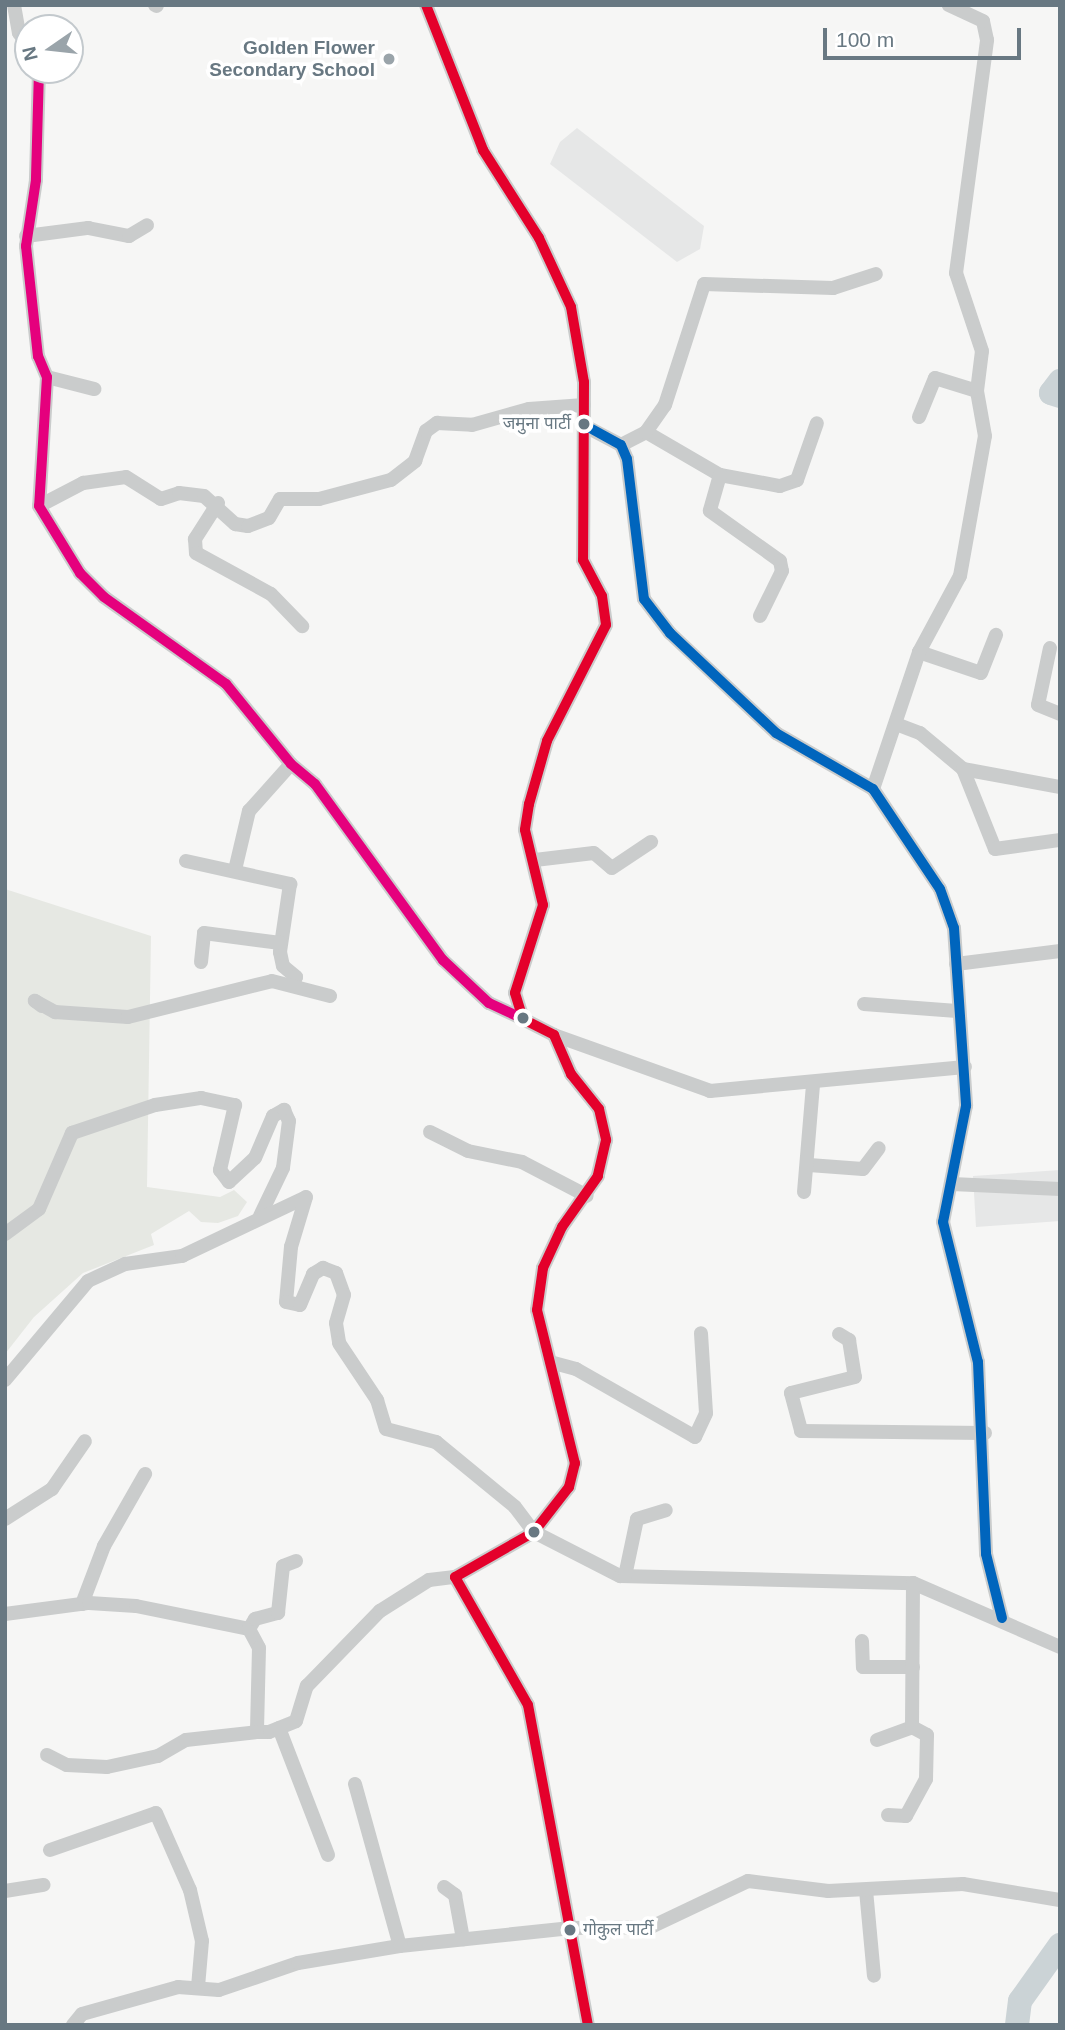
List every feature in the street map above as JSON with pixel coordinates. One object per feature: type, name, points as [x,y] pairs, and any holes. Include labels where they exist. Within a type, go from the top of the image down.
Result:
[{"type":"street","points":[[426,5],[483,150],[539,238],[571,307],[584,405],[583,560],[602,596],[606,625],[547,741],[525,830],[535,860],[543,905],[519,970],[515,993],[523,1019]]},
{"type":"street","points":[[873,789],[919,652],[960,576],[985,436],[977,391],[982,351],[956,273],[987,40],[983,21],[949,5]]},
{"type":"street","points":[[38,84],[36,180],[26,236],[38,356],[47,377],[39,506],[80,573],[120,612],[226,684],[291,764],[315,784],[383,872],[433,950],[489,1003],[554,1035],[710,1091],[813,1084],[965,1068]]},
{"type":"street","points":[[26,236],[88,228],[129,236],[147,225]]},
{"type":"street","points":[[621,445],[646,432],[665,405],[704,284],[833,288],[876,274]]},
{"type":"street","points":[[47,377],[94,389]]},
{"type":"street","points":[[919,417],[935,378],[977,391]]},
{"type":"street","points":[[39,506],[83,484],[126,477],[161,499],[179,493],[218,503],[236,524],[260,524],[280,499],[319,499],[391,480],[415,461],[426,431],[437,423],[472,425],[529,409],[584,405]]},
{"type":"street","points":[[646,432],[720,475],[791,484],[817,423]]},
{"type":"street","points":[[583,425],[621,445]]},
{"type":"street","points":[[621,445],[640,536],[644,599],[670,632],[775,733],[873,789],[940,889],[954,928],[957,1011],[965,1068],[953,1184],[943,1222],[964,1290],[985,1433],[986,1555],[1002,1618]]},
{"type":"street","points":[[720,475],[710,511],[780,561],[782,570],[760,616]]},
{"type":"street","points":[[218,503],[195,539],[197,553],[271,594],[302,626]]},
{"type":"street","points":[[919,652],[981,673],[996,635]]},
{"type":"street","points":[[1050,648],[1038,705],[1060,713]]},
{"type":"street","points":[[896,724],[920,733],[963,769],[995,849],[1060,840]]},
{"type":"street","points":[[235,870],[249,811],[291,764]]},
{"type":"street","points":[[963,769],[1060,787]]},
{"type":"street","points":[[535,860],[594,853],[612,868],[651,842]]},
{"type":"street","points":[[186,861],[290,884],[280,943],[283,966],[296,977],[293,985]]},
{"type":"street","points":[[201,962],[204,933],[280,943]]},
{"type":"street","points":[[956,964],[1060,951]]},
{"type":"street","points":[[42,1006],[35,1001],[55,1012],[128,1017],[260,982],[293,985],[330,996]]},
{"type":"street","points":[[864,1004],[957,1011]]},
{"type":"street","points":[[47,1755],[67,1765],[107,1767],[158,1756],[186,1740],[279,1728],[296,1721],[307,1686],[380,1611],[429,1580],[455,1577],[534,1532],[569,1487],[575,1463],[537,1310],[543,1268],[562,1227],[587,1196],[606,1140],[599,1109],[571,1074],[554,1035]]},
{"type":"street","points":[[804,1192],[809,1165],[813,1084]]},
{"type":"street","points":[[5,1234],[39,1209],[72,1133],[155,1105],[201,1098],[235,1105],[220,1170],[229,1182],[255,1158],[273,1116],[284,1110],[289,1121],[283,1168],[260,1216]]},
{"type":"street","points":[[430,1132],[468,1151],[522,1162],[587,1196]]},
{"type":"street","points":[[809,1165],[863,1169],[879,1148]]},
{"type":"street","points":[[953,1184],[1025,1192],[1060,1189]]},
{"type":"street","points":[[5,1380],[88,1281],[126,1264],[182,1256],[260,1216],[275,1215],[306,1197],[291,1247],[286,1302],[300,1304],[313,1273],[323,1268],[337,1273],[344,1295],[336,1323],[339,1343],[377,1400],[386,1429],[436,1442],[515,1507],[534,1532],[625,1576],[913,1583],[1002,1618],[1060,1647]]},
{"type":"street","points":[[550,1362],[576,1369],[695,1437],[706,1413],[701,1333]]},
{"type":"street","points":[[839,1334],[849,1340],[855,1377],[791,1392],[801,1431],[985,1433]]},
{"type":"street","points":[[5,1519],[52,1489],[85,1441]]},
{"type":"street","points":[[82,1604],[145,1474]]},
{"type":"street","points":[[625,1576],[637,1519],[666,1510]]},
{"type":"street","points":[[250,1629],[256,1619],[278,1613],[283,1566],[296,1561]]},
{"type":"street","points":[[455,1577],[528,1705],[587,2025]]},
{"type":"street","points":[[912,1727],[913,1583]]},
{"type":"street","points":[[5,1614],[82,1604],[136,1606],[250,1629]]},
{"type":"street","points":[[250,1629],[259,1648],[257,1731]]},
{"type":"street","points":[[862,1641],[863,1667],[913,1667]]},
{"type":"street","points":[[877,1740],[912,1727],[927,1735],[926,1779],[906,1816],[888,1815]]},
{"type":"street","points":[[279,1728],[328,1855]]},
{"type":"street","points":[[355,1784],[400,1945]]},
{"type":"street","points":[[50,1850],[156,1813],[190,1890],[202,1941],[198,1987]]},
{"type":"street","points":[[73,2025],[82,2014],[178,1987],[219,1990],[298,1963],[400,1945],[571,1928],[651,1927],[748,1881],[866,1890],[963,1884],[1060,1900]]},
{"type":"street","points":[[5,1891],[44,1885]]},
{"type":"street","points":[[444,1887],[455,1895],[463,1939]]},
{"type":"street","points":[[866,1890],[874,1976]]},
{"type":"shaded area","points":[[577,128],[704,226],[700,249],[677,262],[550,164],[560,142]]},
{"type":"shaded area","points":[[5,889],[151,936],[147,1187],[220,1197],[234,1190],[247,1202],[238,1216],[218,1223],[201,1222],[189,1211],[151,1234],[154,1245],[83,1273],[34,1317],[5,1354]]},
{"type":"shaded area","points":[[1060,1170],[1060,1221],[976,1227],[973,1176]]},
{"type":"waterway","points":[[1060,381],[1051,393],[1060,396]]},
{"type":"waterway","points":[[1017,2025],[1020,2001],[1060,1945]]},
{"type":"transit line","points":[[426,5],[483,150],[539,238],[571,307],[584,382],[583,560],[602,596],[606,625],[547,741],[529,804],[525,830],[543,905],[515,993],[523,1019],[554,1035],[571,1074],[599,1109],[606,1140],[598,1176],[562,1227],[543,1268],[537,1310],[575,1463],[569,1487],[534,1532],[455,1577],[528,1705],[588,2025]]},
{"type":"transit line","points":[[39,84],[36,180],[26,246],[38,356],[47,377],[39,506],[80,573],[104,597],[226,684],[291,764],[315,784],[443,960],[489,1003],[523,1019]]},
{"type":"transit line","points":[[590,428],[621,445],[627,459],[644,599],[670,633],[776,733],[873,789],[940,889],[954,928],[966,1106],[943,1222],[978,1362],[986,1554],[1002,1618]]},
{"type":"place","name":"Golden Flower Secondary School","points":[[389,59]]},
{"type":"place","name":"जमुना पार्टी","points":[[584,424]]},
{"type":"place","name":"गोकुल पार्टी","points":[[570,1930]]}]
